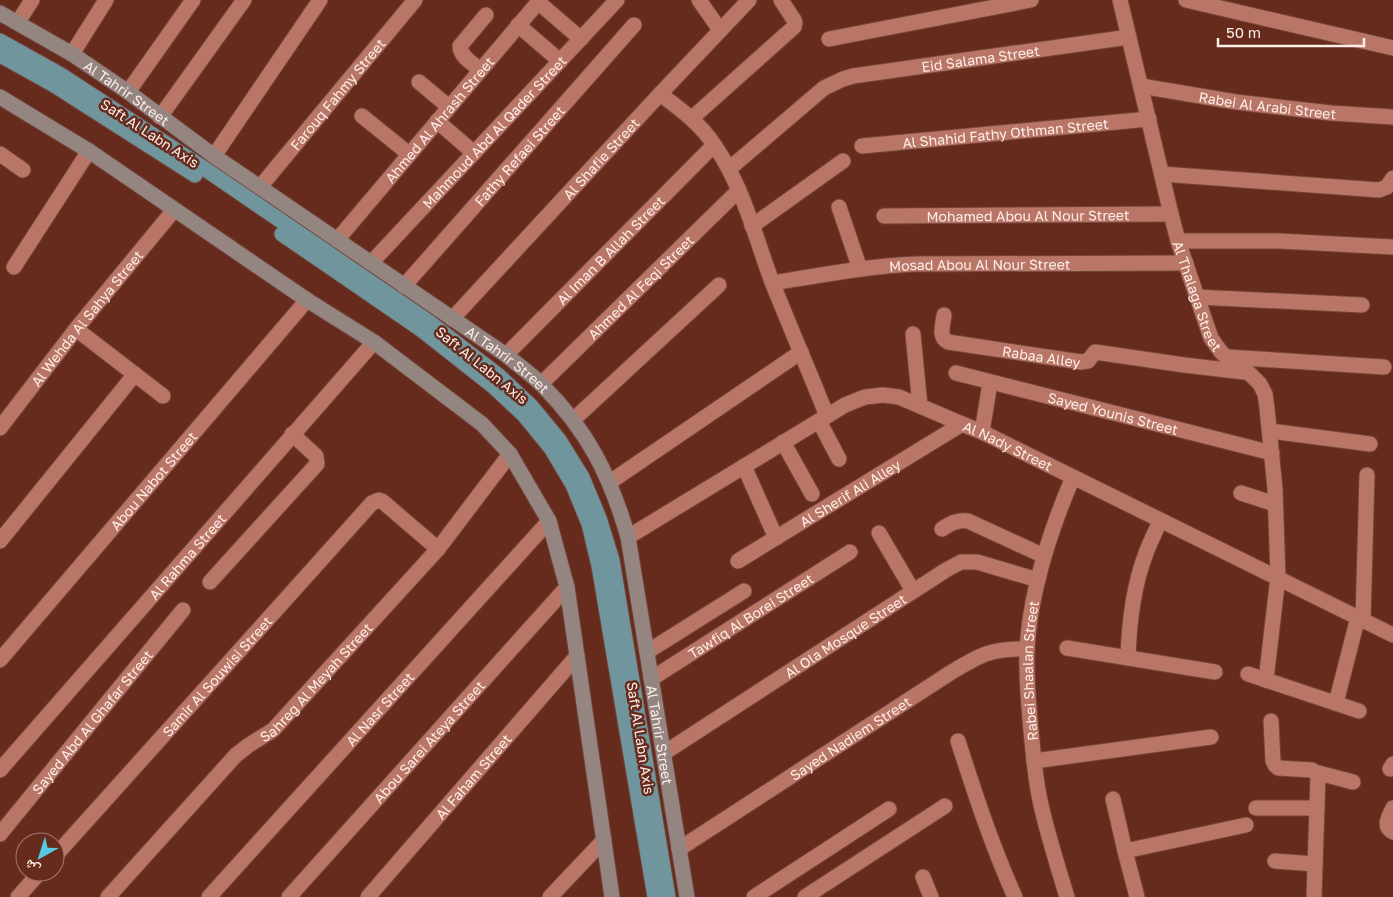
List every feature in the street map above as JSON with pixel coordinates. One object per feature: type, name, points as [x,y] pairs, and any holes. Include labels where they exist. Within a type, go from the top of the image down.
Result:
[{"type":"main road","name":"Saft Al Labn Axis","points":[[0,41],[61,75],[208,171],[429,322],[499,376],[531,406],[559,440],[582,477],[600,518],[612,560],[668,897]]},
{"type":"main road","name":"Saft Al Labn Axis","points":[[0,55],[54,85],[202,180],[422,330],[493,386],[524,415],[551,448],[573,484],[586,516],[599,566],[654,897]]},
{"type":"street","points":[[18,22],[32,0]]},
{"type":"street","points":[[72,54],[106,0]]},
{"type":"street","points":[[128,92],[193,0]]},
{"type":"street","points":[[160,117],[244,0]]},
{"type":"street","points":[[214,156],[320,0]]},
{"type":"street","name":"Farouq Fahmy Street","points":[[260,187],[416,0]]},
{"type":"street","name":"Mahmoud Abd Al Qader Street","points":[[371,263],[617,0]]},
{"type":"street","points":[[699,0],[720,30]]},
{"type":"street","name":"Al Shafie Street","points":[[452,319],[749,0]]},
{"type":"street","points":[[692,118],[794,27],[795,23],[781,0]]},
{"type":"street","points":[[829,40],[1032,0]]},
{"type":"street","name":"Al Thalaga Street","points":[[1120,0],[1178,241],[1211,338],[1221,352],[1235,365],[1248,372],[1260,384],[1265,394],[1272,453],[1278,577],[1266,680]]},
{"type":"street","points":[[1186,0],[1393,48]]},
{"type":"street","points":[[535,2],[581,39]]},
{"type":"street","name":"Ahmed Al Ahrash Street","points":[[337,240],[518,25],[535,2]]},
{"type":"street","name":"Al Tahrir Street","points":[[0,12],[72,54],[128,92],[214,156],[506,355],[541,384],[574,420],[600,461],[610,482],[628,537],[687,897]]},
{"type":"street","points":[[480,70],[462,54],[460,46],[486,14]]},
{"type":"street","points":[[518,25],[560,61]]},
{"type":"street","name":"Fathy Refaei Street","points":[[404,286],[634,26]]},
{"type":"street","name":"Eid Salama Street","points":[[729,169],[824,88],[853,76],[1129,37]]},
{"type":"street","points":[[419,82],[449,107]]},
{"type":"street","name":"Rabei Al Arabi Street","points":[[1141,86],[1236,102],[1331,113],[1393,117]]},
{"type":"street","points":[[660,94],[692,118],[714,145],[729,169],[739,190],[801,352],[839,459]]},
{"type":"street","points":[[0,97],[89,151],[307,300],[374,342],[482,424],[510,454],[549,521],[567,587],[604,840],[609,894]]},
{"type":"street","points":[[362,116],[409,154]]},
{"type":"street","name":"Al Shahid Fathy Othman Street","points":[[862,146],[1149,120]]},
{"type":"street","points":[[437,121],[474,153]]},
{"type":"street","name":"Al Iman B Allah Street","points":[[506,355],[714,145]]},
{"type":"street","points":[[14,267],[89,151]]},
{"type":"street","points":[[0,154],[23,170]]},
{"type":"street","points":[[752,226],[844,161]]},
{"type":"street","points":[[1162,174],[1380,190],[1387,187],[1393,178]]},
{"type":"street","name":"Ahmed Al Feqi Street","points":[[541,384],[739,190]]},
{"type":"street","points":[[839,207],[860,269]]},
{"type":"street","name":"Al Wehda Al Sahya Street","points":[[0,428],[76,330],[174,210]]},
{"type":"street","name":"Mohamed Abou Al Nour Street","points":[[884,216],[1171,214]]},
{"type":"street","points":[[1178,241],[1279,241],[1393,247]]},
{"type":"street","name":"Mosad Abou Al Nour Street","points":[[773,283],[891,265],[1186,263]]},
{"type":"street","points":[[574,420],[719,285]]},
{"type":"street","points":[[1197,297],[1362,305]]},
{"type":"street","name":"Abou Nabot Street","points":[[0,660],[307,300]]},
{"type":"street","name":"Rabaa Alley","points":[[944,315],[942,336],[948,342],[1081,362],[1088,361],[1094,352],[1248,372]]},
{"type":"street","points":[[76,330],[163,396]]},
{"type":"street","points":[[913,334],[920,406]]},
{"type":"street","name":"Al Rahma Street","points":[[0,770],[374,342]]},
{"type":"street","points":[[610,482],[801,352]]},
{"type":"street","points":[[1227,357],[1384,367]]},
{"type":"street","name":"Sayed Younis Street","points":[[956,373],[1272,453]]},
{"type":"street","points":[[0,541],[135,374]]},
{"type":"street","points":[[982,432],[990,383]]},
{"type":"street","name":"Al Nady Street","points":[[628,537],[845,405],[865,397],[883,395],[920,406],[982,432],[1393,635]]},
{"type":"street","name":"Al Sherif Ali Alley","points":[[738,561],[962,424]]},
{"type":"street","points":[[1270,431],[1370,444]]},
{"type":"street","points":[[210,582],[317,464],[316,456],[292,434]]},
{"type":"street","points":[[783,442],[812,494]]},
{"type":"street","name":"Sahreg Al Meyah Street","points":[[108,897],[236,755],[273,730],[438,549],[510,454]]},
{"type":"street","points":[[744,466],[776,538]]},
{"type":"street","points":[[1336,703],[1360,618],[1367,475]]},
{"type":"street","name":"Rabei Shaalan Street","points":[[1067,897],[1041,804],[1034,761],[1029,714],[1027,649],[1038,580],[1044,556],[1059,510],[1073,477]]},
{"type":"street","points":[[1241,493],[1275,504]]},
{"type":"street","name":"Samir Al Souwisi Street","points":[[65,845],[372,503],[379,500],[382,501],[438,549]]},
{"type":"street","points":[[942,529],[950,523],[960,520],[968,521],[1044,556]]},
{"type":"street","points":[[1128,658],[1129,622],[1136,587],[1146,553],[1160,520]]},
{"type":"street","name":"Al Nasr Street","points":[[209,897],[549,521]]},
{"type":"street","points":[[879,534],[913,591]]},
{"type":"street","name":"Tawfiq Al Borei Street","points":[[652,679],[850,552]]},
{"type":"street","name":"Al Ola Mosque Street","points":[[664,753],[913,591],[961,562],[977,562],[1038,580]]},
{"type":"street","name":"Abou Sarei Ateya Street","points":[[289,897],[567,587]]},
{"type":"street","points":[[647,652],[744,591]]},
{"type":"street","name":"Sayed Abd Al Ghafar Street","points":[[0,834],[183,610]]},
{"type":"street","name":"Sayed Nadiem Street","points":[[679,849],[962,666],[994,651],[1009,648],[1027,649]]},
{"type":"street","points":[[1068,648],[1215,672]]},
{"type":"street","name":"Al Faham Street","points":[[368,897],[577,656]]},
{"type":"street","points":[[1248,674],[1359,711]]},
{"type":"street","points":[[1271,721],[1273,761],[1278,768],[1312,770],[1353,782]]},
{"type":"street","points":[[1034,761],[1211,738]]},
{"type":"street","points":[[958,741],[981,813],[1015,897]]},
{"type":"street","points":[[1314,897],[1318,776],[1316,772]]},
{"type":"street","points":[[1113,798],[1137,897]]},
{"type":"street","points":[[805,897],[945,806]]},
{"type":"street","points":[[754,897],[889,808]]},
{"type":"street","points":[[1256,808],[1317,808]]},
{"type":"street","points":[[1393,808],[1387,825],[1388,829],[1393,832]]},
{"type":"street","points":[[1125,851],[1246,825]]},
{"type":"street","points":[[550,897],[604,840]]},
{"type":"street","points":[[1275,861],[1315,864]]},
{"type":"street","points":[[922,878],[931,897]]},
{"type":"street","points":[[18,897],[31,882]]}]
